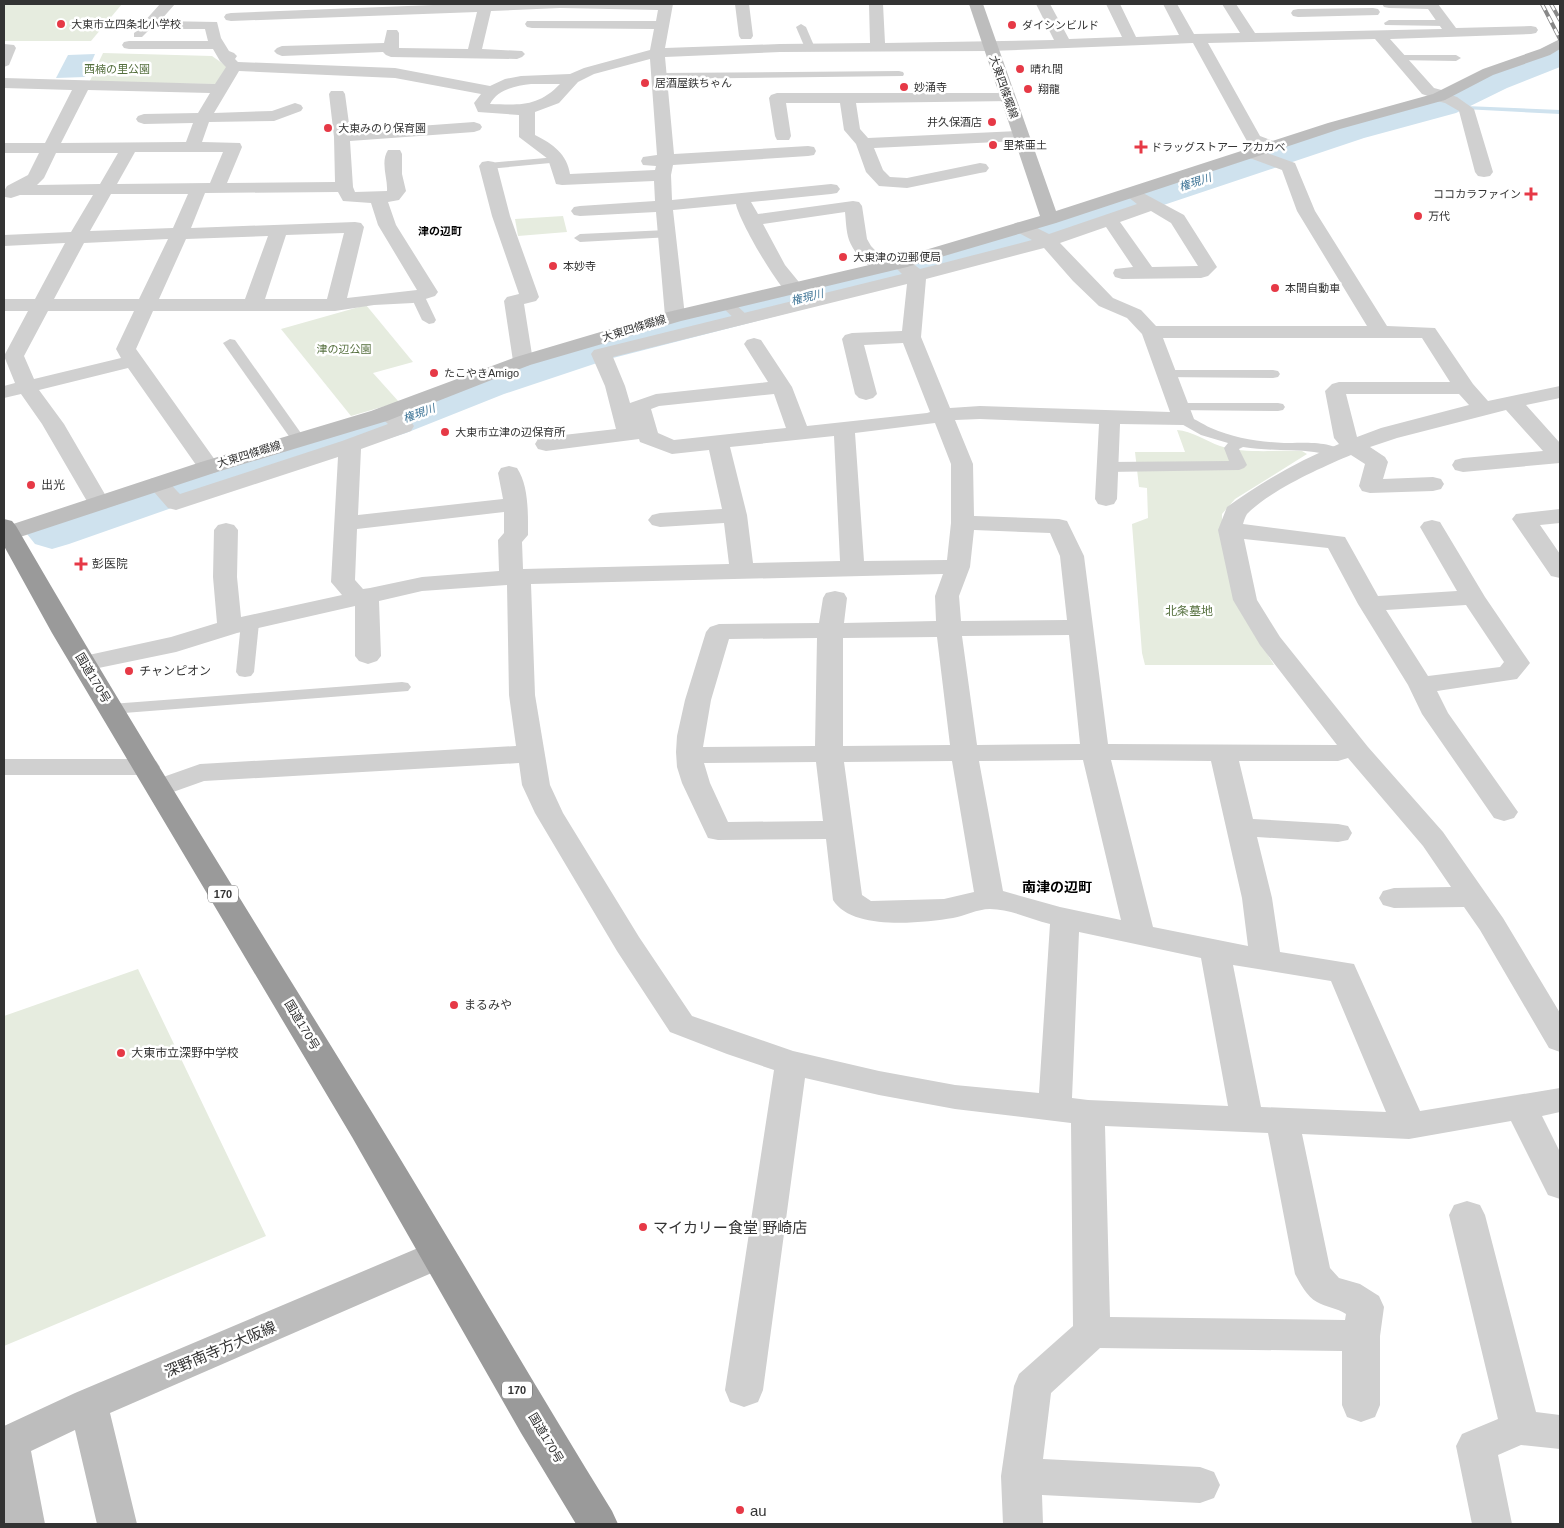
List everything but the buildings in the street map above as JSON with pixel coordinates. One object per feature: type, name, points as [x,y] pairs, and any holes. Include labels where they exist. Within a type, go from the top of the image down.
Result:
[{"type":"highway","name":"国道170号","points":[[6,532],[359,1120],[437,1255],[598,1524]]},
{"type":"main road","name":"大東四條畷線","points":[[6,532],[298,439],[393,418],[523,361],[605,346],[675,316],[794,287],[903,269],[1036,234],[1050,218],[1020,136],[976,4]]},
{"type":"main road","points":[[1050,218],[1265,154],[1444,97],[1488,72],[1545,52],[1560,43]]},
{"type":"main road","name":"深野南寺方大阪線","points":[[6,1444],[89,1405],[437,1255]]},
{"type":"main road","points":[[89,1405],[117,1524]]},
{"type":"main road","points":[[6,1444],[25,1524]]},
{"type":"street","points":[[138,35],[168,4]]},
{"type":"street","points":[[742,4],[746,36]]},
{"type":"street","points":[[876,4],[878,47]]},
{"type":"street","points":[[1043,4],[1064,44]]},
{"type":"street","points":[[1113,4],[1131,41]]},
{"type":"street","points":[[1170,4],[1254,139],[1265,154],[1289,167],[1306,211],[1380,331]]},
{"type":"street","points":[[1229,4],[1250,37]]},
{"type":"street","points":[[1389,4],[1431,4],[1448,28]]},
{"type":"street","points":[[474,53],[485,5]]},
{"type":"street","points":[[192,147],[203,118],[220,89],[231,50],[233,11],[485,5],[665,5],[657,53],[660,76],[664,206],[675,316]]},
{"type":"street","points":[[394,7],[391,52],[517,54]]},
{"type":"street","points":[[303,50],[316,9]]},
{"type":"street","points":[[1295,9],[1310,36]]},
{"type":"street","points":[[1295,9],[1374,12]]},
{"type":"street","points":[[532,24],[662,25]]},
{"type":"street","points":[[138,35],[212,26],[231,50],[262,52],[390,47]]},
{"type":"street","points":[[1384,29],[1400,58],[1428,91],[1466,109],[1484,172]]},
{"type":"street","points":[[573,79],[520,80],[500,85],[482,103],[484,109],[528,110],[533,106],[553,100],[573,79],[589,71],[657,53],[810,48],[990,46],[1310,36],[1384,29],[1531,30]]},
{"type":"street","points":[[138,35],[364,70],[395,73],[492,91]]},
{"type":"street","points":[[4,48],[10,48],[4,62]]},
{"type":"street","points":[[4,82],[220,89]]},
{"type":"street","points":[[8,198],[35,178],[82,86]]},
{"type":"street","points":[[337,94],[342,137],[344,187],[349,197],[378,198],[393,196],[397,191],[394,174],[394,154]]},
{"type":"street","points":[[782,136],[777,98],[847,98],[927,106],[1007,98]]},
{"type":"street","points":[[847,98],[852,130],[864,143],[875,172],[885,182],[907,183],[980,168]]},
{"type":"street","points":[[144,119],[274,116],[295,108]]},
{"type":"street","points":[[528,110],[527,137],[546,146],[559,163],[562,180],[664,168],[769,174],[831,188]]},
{"type":"street","points":[[342,137],[474,127]]},
{"type":"street","points":[[864,143],[1020,136]]},
{"type":"street","points":[[4,148],[234,147],[180,235],[126,349],[209,467]]},
{"type":"street","points":[[99,503],[53,424],[27,387],[14,356],[76,238],[129,148]]},
{"type":"street","points":[[580,211],[740,199],[769,174],[808,151]]},
{"type":"street","points":[[488,166],[501,216],[528,291],[529,297],[514,301],[523,361]]},
{"type":"street","points":[[253,305],[279,187]]},
{"type":"street","points":[[8,198],[106,189],[344,187]]},
{"type":"street","points":[[1122,273],[1201,272],[1208,267],[1178,219],[1130,193]]},
{"type":"street","points":[[4,305],[335,305],[354,304],[366,300],[418,297],[428,292],[387,226],[378,198]]},
{"type":"street","points":[[740,199],[754,220],[777,267],[794,287]]},
{"type":"street","points":[[637,433],[614,386],[605,346],[743,319],[903,269],[1036,234],[1112,218],[1152,204]]},
{"type":"street","points":[[1092,205],[1112,218],[1147,273]]},
{"type":"street","points":[[754,220],[853,206],[858,240],[863,249],[903,269]]},
{"type":"street","points":[[4,240],[180,235],[272,219],[355,227],[387,226]]},
{"type":"street","points":[[335,305],[355,227]]},
{"type":"street","points":[[546,444],[637,433],[672,447],[927,419],[967,411],[1110,418],[1181,413],[1151,332],[1134,314],[1106,302],[1036,234]]},
{"type":"street","points":[[903,269],[912,337],[941,415],[962,464],[963,523],[958,567],[947,596],[949,631],[964,752],[990,899]]},
{"type":"street","points":[[1151,332],[1428,332],[1465,388],[1483,408]]},
{"type":"street","points":[[866,394],[852,339],[912,337]]},
{"type":"street","points":[[754,344],[782,387],[798,432]]},
{"type":"street","points":[[4,392],[133,361]]},
{"type":"street","points":[[637,433],[639,406],[656,400],[782,387]]},
{"type":"street","points":[[1344,449],[1345,438],[1335,391],[1339,388],[1465,388]]},
{"type":"street","points":[[1560,392],[1483,408],[1389,433],[1344,449],[1268,488],[1236,512],[1230,530],[1245,600],[1270,640],[1358,753],[1433,839],[1492,926],[1560,1040]]},
{"type":"street","points":[[1511,402],[1560,456]]},
{"type":"street","points":[[159,484],[176,503],[350,446],[393,418]]},
{"type":"street","points":[[1106,499],[1110,418]]},
{"type":"street","points":[[844,427],[852,568]]},
{"type":"street","points":[[718,441],[735,515],[742,571]]},
{"type":"street","points":[[350,446],[343,582],[362,596],[368,656]]},
{"type":"street","points":[[1344,449],[1377,462],[1370,486],[1433,484]]},
{"type":"street","points":[[1463,465],[1560,456]]},
{"type":"street","points":[[509,473],[516,504],[516,535],[510,540],[515,577],[522,695],[536,785],[548,813],[628,944],[681,1024],[738,1046],[791,1063],[879,1083],[955,1097],[1072,1110],[1282,1122],[1409,1126],[1560,1100]]},
{"type":"street","points":[[345,523],[516,504]]},
{"type":"street","points":[[660,520],[735,515]]},
{"type":"street","points":[[1560,516],[1524,519],[1560,571]]},
{"type":"street","points":[[963,523],[1059,526],[1072,556],[1082,627],[1094,752],[1138,932]]},
{"type":"street","points":[[1421,685],[1508,674],[1517,663],[1473,597],[1432,527]]},
{"type":"street","points":[[226,530],[226,576],[240,625]]},
{"type":"street","points":[[1230,530],[1336,542],[1370,604],[1421,685],[1435,714],[1504,812]]},
{"type":"street","points":[[84,663],[176,644],[240,625],[422,584],[515,577],[958,567]]},
{"type":"street","points":[[1370,604],[1473,597]]},
{"type":"street","points":[[835,598],[830,630],[829,754],[848,900],[865,910],[951,908],[990,899],[1025,905],[1065,918],[1138,932],[1215,950],[1305,968],[1343,972],[1409,1126]]},
{"type":"street","points":[[839,830],[718,831],[692,768],[690,730],[719,632],[830,630],[949,631],[1082,627]]},
{"type":"street","points":[[690,755],[964,752],[1338,753]]},
{"type":"street","points":[[1223,753],[1257,898],[1265,959]]},
{"type":"street","points":[[4,767],[152,778],[200,773],[531,754]]},
{"type":"street","points":[[1240,827],[1338,833]]},
{"type":"street","points":[[1394,898],[1472,897]]},
{"type":"street","points":[[1065,918],[1072,1110],[1092,1332]]},
{"type":"street","points":[[1215,950],[1248,1120]]},
{"type":"street","points":[[744,1390],[791,1063]]},
{"type":"street","points":[[1521,1108],[1560,1185]]},
{"type":"street","points":[[1282,1122],[1313,1274],[1328,1291],[1347,1295],[1366,1307],[1361,1336],[1361,1405]]},
{"type":"street","points":[[1467,1215],[1520,1428]]},
{"type":"street","points":[[1023,1524],[1021,1476],[1033,1386],[1092,1332],[1361,1336]]},
{"type":"street","points":[[1492,1524],[1476,1446],[1520,1428],[1560,1432]]},
{"type":"street","points":[[1021,1476],[1200,1485]]},
{"type":"lane","points":[[802,27],[810,48]]},
{"type":"lane","points":[[1400,58],[1456,58]]},
{"type":"lane","points":[[660,76],[899,74]]},
{"type":"lane","points":[[488,166],[559,163]]},
{"type":"lane","points":[[580,238],[667,234]]},
{"type":"lane","points":[[418,297],[429,320]]},
{"type":"lane","points":[[726,304],[743,319]]},
{"type":"lane","points":[[230,343],[298,439]]},
{"type":"lane","points":[[1165,374],[1273,374]]},
{"type":"lane","points":[[1181,413],[1278,407]]},
{"type":"lane","points":[[1181,413],[1207,432],[1240,442],[1254,445],[1344,449]]},
{"type":"lane","points":[[1107,467],[1239,465],[1231,448],[1240,442]]},
{"type":"lane","points":[[240,625],[245,672]]},
{"type":"lane","points":[[112,709],[402,687]]},
{"type":"green space","points":[[4,4],[122,4],[91,41],[4,41]]},
{"type":"green space","name":"西楠の里公園","points":[[103,53],[212,56],[229,68],[221,84],[89,83]]},
{"type":"green space","points":[[563,216],[567,232],[518,236],[515,219]]},
{"type":"green space","name":"津の辺公園","points":[[366,305],[413,362],[373,373],[399,402],[351,416],[281,329]]},
{"type":"green space","name":"北条墓地","points":[[1177,430],[1188,432],[1220,446],[1240,450],[1302,451],[1307,454],[1235,499],[1222,514],[1222,529],[1242,613],[1274,665],[1145,665],[1142,653],[1132,524],[1148,518],[1147,488],[1139,487],[1135,452],[1185,452]]},
{"type":"green space","points":[[138,969],[266,1236],[4,1346],[4,1016]]},
{"type":"water","points":[[95,54],[85,77],[56,78],[68,55]]},
{"type":"waterway","name":"権現川","points":[[52,534],[166,494],[390,423],[489,385],[594,350],[918,268],[1033,236],[1352,131],[1444,106],[1496,81],[1560,56]]},
{"type":"waterway","points":[[1444,106],[1560,112]]},
{"type":"railway","points":[[1542,4],[1560,39]]},
{"type":"railway","points":[[1551,4],[1560,20]]},
{"type":"place","name":"大東市立四条北小学校","points":[[61,24]]},
{"type":"place","name":"ダイシンビルド","points":[[1012,25]]},
{"type":"place","name":"晴れ間","points":[[1020,69]]},
{"type":"place","name":"居酒屋鉄ちゃん","points":[[645,83]]},
{"type":"place","name":"妙涌寺","points":[[904,87]]},
{"type":"place","name":"翔龍","points":[[1028,89]]},
{"type":"place","name":"井久保酒店","points":[[992,122]]},
{"type":"place","name":"大東みのり保育園","points":[[328,128]]},
{"type":"place","name":"里茶亜土","points":[[993,145]]},
{"type":"place","name":"ドラッグストアー アカカベ","points":[[1141,147]]},
{"type":"place","name":"ココカラファイン","points":[[1531,194]]},
{"type":"place","name":"万代","points":[[1418,216]]},
{"type":"place","name":"大東津の辺郵便局","points":[[843,257]]},
{"type":"place","name":"本妙寺","points":[[553,266]]},
{"type":"place","name":"本間自動車","points":[[1275,288]]},
{"type":"place","name":"たこやきAmigo","points":[[434,373]]},
{"type":"place","name":"大東市立津の辺保育所","points":[[445,432]]},
{"type":"place","name":"出光","points":[[31,485]]},
{"type":"place","name":"彭医院","points":[[81,564]]},
{"type":"place","name":"チャンピオン","points":[[129,671]]},
{"type":"place","name":"まるみや","points":[[454,1005]]},
{"type":"place","name":"大東市立深野中学校","points":[[121,1053]]},
{"type":"place","name":"マイカリー食堂 野崎店","points":[[643,1227]]},
{"type":"place","name":"au","points":[[740,1510]]},
{"type":"district","name":"津の辺町","points":[[440,231]]},
{"type":"district","name":"南津の辺町","points":[[1057,887]]}]
